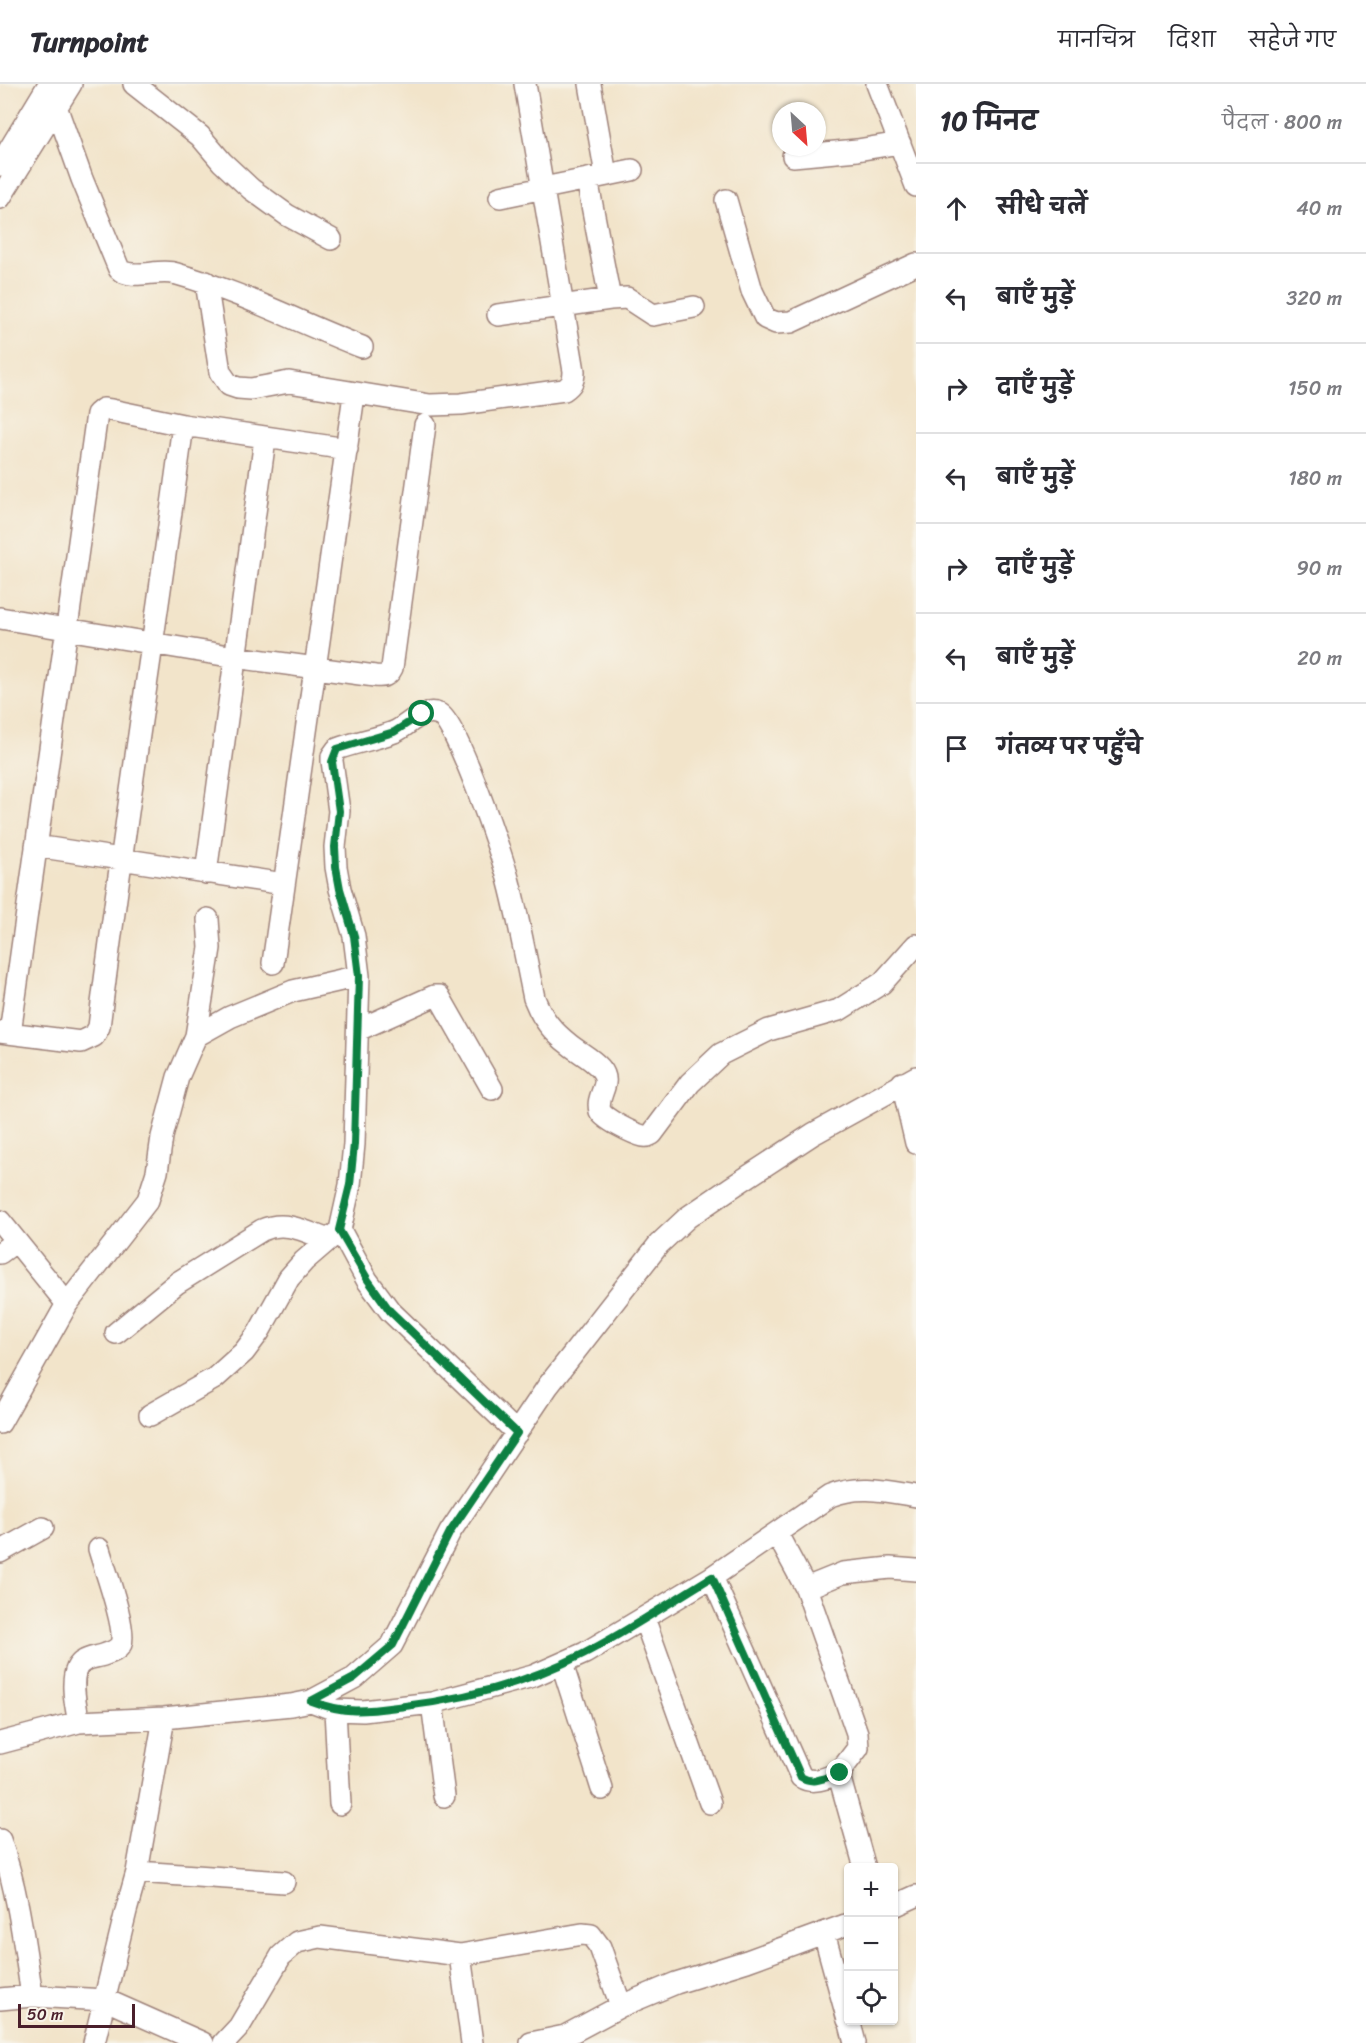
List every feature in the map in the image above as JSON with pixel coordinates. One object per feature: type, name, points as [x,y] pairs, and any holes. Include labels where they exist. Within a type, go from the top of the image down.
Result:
[{"type":"street","points":[[0,165],[49,84]]},
{"type":"street","points":[[0,198],[71,84]]},
{"type":"street","points":[[134,84],[200,136],[222,162],[251,189],[287,215],[331,239]]},
{"type":"street","points":[[206,282],[220,372],[229,385],[238,388],[251,389],[289,382],[430,405],[564,390],[573,383],[574,376],[525,84]]},
{"type":"street","points":[[590,84],[596,177],[610,299]]},
{"type":"street","points":[[877,84],[916,186]]},
{"type":"street","points":[[57,109],[82,179],[119,269],[124,274],[172,272],[206,282],[362,347]]},
{"type":"street","points":[[826,153],[900,143]]},
{"type":"street","points":[[500,197],[632,170]]},
{"type":"street","points":[[726,200],[752,291],[765,318],[776,323],[791,322],[916,264]]},
{"type":"street","points":[[498,315],[627,298],[653,315],[694,307]]},
{"type":"street","points":[[273,963],[354,394]]},
{"type":"street","points":[[183,426],[120,860],[99,1027],[94,1036],[81,1042],[5,1033],[36,846],[97,414],[103,410],[111,410],[183,426],[347,449]]},
{"type":"street","points":[[0,618],[235,657],[383,677],[389,674],[392,668],[424,425]]},
{"type":"street","points":[[206,873],[265,439]]},
{"type":"street","points":[[150,1415],[215,1378],[244,1352],[259,1332],[289,1278],[333,1234],[350,1185],[354,1144],[359,976],[354,936],[336,867],[335,847],[339,811],[332,762],[337,749],[394,732],[422,714],[431,712],[445,718],[461,749],[491,825],[509,881],[534,998],[540,1014],[569,1045],[592,1060],[604,1074],[606,1080],[599,1103],[601,1113],[606,1119],[641,1136],[652,1134],[690,1083],[721,1054],[769,1030],[839,1010],[882,983],[916,945]]},
{"type":"street","points":[[36,846],[284,884]]},
{"type":"street","points":[[0,1423],[67,1304],[147,1200],[157,1172],[162,1137],[178,1077],[196,1036],[210,948],[208,919]]},
{"type":"street","points":[[196,1036],[267,1000],[293,991],[359,976]]},
{"type":"street","points":[[358,1030],[434,996],[439,996],[492,1089]]},
{"type":"street","points":[[0,1743],[79,1722],[164,1718],[291,1705],[311,1701],[354,1678],[393,1645],[450,1532],[548,1386],[659,1245],[688,1217],[813,1134],[909,1080],[916,1143]]},
{"type":"street","points":[[0,1221],[8,1247],[67,1304]]},
{"type":"street","points":[[116,1333],[177,1283],[262,1230],[273,1225],[286,1225],[333,1234],[390,1311],[517,1433]]},
{"type":"street","points":[[311,1701],[335,1710],[363,1711],[432,1703],[533,1676],[585,1653],[644,1618],[712,1577],[777,1534],[814,1506],[846,1490],[869,1489],[916,1496]]},
{"type":"street","points":[[0,1552],[43,1528]]},
{"type":"street","points":[[777,1534],[806,1588],[857,1733],[858,1748],[840,1773],[840,1779],[864,1863]]},
{"type":"street","points":[[79,1722],[73,1691],[78,1666],[83,1661],[116,1651],[121,1643],[122,1632],[119,1616],[99,1549]]},
{"type":"street","points":[[806,1588],[843,1573],[890,1568],[916,1570]]},
{"type":"street","points":[[712,1577],[801,1777],[806,1781],[816,1781],[840,1773]]},
{"type":"street","points":[[644,1618],[710,1803]]},
{"type":"street","points":[[562,1664],[602,1789]]},
{"type":"street","points":[[432,1703],[444,1796]]},
{"type":"street","points":[[335,1710],[340,1804]]},
{"type":"street","points":[[94,2043],[137,1872],[164,1718]]},
{"type":"street","points":[[0,1839],[10,1867],[20,1911],[33,1996]]},
{"type":"street","points":[[137,1872],[285,1882]]},
{"type":"street","points":[[898,1903],[916,1896]]},
{"type":"street","points":[[531,2043],[565,2036],[621,2006],[676,1983],[747,1961],[844,1926]]},
{"type":"street","points":[[824,1933],[844,2003]]},
{"type":"street","points":[[224,2043],[239,2026],[281,1956],[297,1942],[320,1937],[460,1955],[582,1934],[591,1935],[600,1947],[621,2006]]},
{"type":"street","points":[[460,1955],[472,2043]]},
{"type":"street","points":[[0,1999],[33,1996],[106,2000],[203,2043]]},
{"type":"street","points":[[850,2025],[855,2043]]},
{"type":"route","points":[[422,714],[394,732],[337,749],[332,762],[339,811],[335,847],[336,867],[340,889],[350,916],[359,976],[354,1144],[350,1185],[339,1230],[368,1280],[390,1311],[517,1433],[450,1532],[393,1645],[354,1678],[311,1701],[335,1710],[363,1711],[432,1703],[533,1676],[585,1653],[712,1577],[801,1777],[806,1781],[816,1781],[840,1773]]}]
